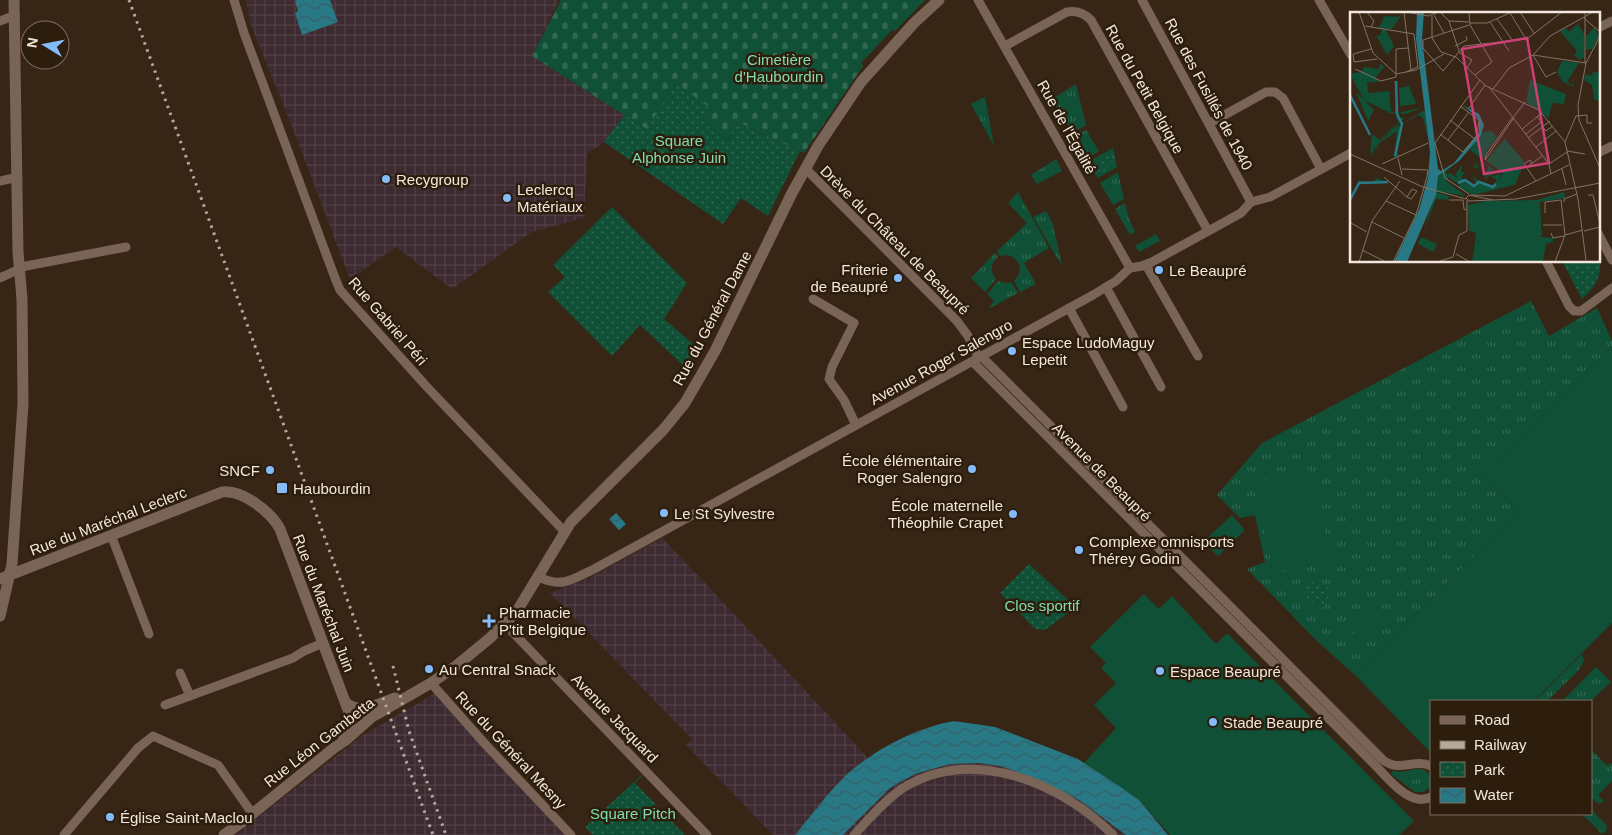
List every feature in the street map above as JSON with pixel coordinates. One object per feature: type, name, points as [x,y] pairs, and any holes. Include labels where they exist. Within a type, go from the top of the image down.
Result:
[{"type":"street","points":[[0,616],[23,404],[14,0]]},
{"type":"street","name":"Rue Gabriel Péri","points":[[234,0],[250,50],[340,290],[427,387],[564,531]]},
{"type":"street","name":"Rue du Général Dame","points":[[420,689],[471,654],[521,607],[564,531],[579,512],[663,430],[685,403],[715,351],[805,168],[856,89],[914,23],[939,0]]},
{"type":"street","name":"Rue de l'Égalité","points":[[978,0],[1130,268]]},
{"type":"street","points":[[1318,0],[1350,54]]},
{"type":"street","name":"Rue des Fusillés de 1940","points":[[1145,1],[1252,202]]},
{"type":"street","name":"Rue du Petit Belgique","points":[[1005,46],[1067,12],[1076,11],[1086,15],[1091,20],[1208,231]]},
{"type":"street","points":[[0,21],[15,15]]},
{"type":"street","points":[[1600,27],[1612,21]]},
{"type":"street","points":[[1210,124],[1266,92],[1275,92],[1283,98],[1321,169]]},
{"type":"street","points":[[1600,152],[1612,146]]},
{"type":"street","name":"Avenue Roger Salengro","points":[[538,577],[554,583],[563,583],[627,552],[1069,308],[1116,281],[1130,268],[1146,265],[1241,213],[1252,202],[1270,197],[1350,154]]},
{"type":"street","name":"Drève du Château de Beaupré","points":[[805,168],[957,321],[968,336],[978,359]]},
{"type":"street","points":[[0,182],[18,177]]},
{"type":"street","points":[[1600,238],[1612,260]]},
{"type":"street","points":[[0,278],[19,268],[126,247]]},
{"type":"street","points":[[1547,262],[1569,306],[1574,311],[1581,311],[1612,288]]},
{"type":"street","points":[[1146,265],[1198,356]]},
{"type":"street","points":[[1106,287],[1162,387]]},
{"type":"street","points":[[812,299],[854,323],[832,367],[829,379],[844,400],[856,425]]},
{"type":"street","points":[[1069,308],[1123,407]]},
{"type":"street","name":"Avenue de Beaupré","points":[[978,359],[1383,760],[1395,766],[1420,763],[1430,766]]},
{"type":"street","name":"Avenue de Beaupré","points":[[978,359],[1375,766],[1411,797],[1423,800],[1430,797]]},
{"type":"street","name":"Rue du Maréchal Leclerc","points":[[5,577],[110,535],[226,492]]},
{"type":"street","name":"Rue du Maréchal Juin","points":[[226,492],[238,494],[263,509],[274,519],[280,529],[351,719],[351,726],[347,735],[334,748]]},
{"type":"street","points":[[110,535],[149,634]]},
{"type":"street","name":"Avenue Jacquard","points":[[505,624],[705,834]]},
{"type":"street","points":[[165,705],[294,658],[310,648],[323,643]]},
{"type":"street","points":[[180,672],[190,696]]},
{"type":"street","name":"Rue du Général Mesny","points":[[431,683],[486,745],[571,835]]},
{"type":"street","name":"Rue Léon Gambetta","points":[[346,703],[354,708],[362,709],[420,689]]},
{"type":"street","name":"Rue Léon Gambetta","points":[[224,835],[346,740],[372,717],[420,689]]},
{"type":"street","points":[[64,835],[138,748],[153,736],[218,765],[252,813]]},
{"type":"street","points":[[854,835],[891,798],[904,788],[927,777],[946,772],[973,769],[992,770],[1012,775],[1062,797],[1091,815],[1113,835]]},
{"type":"shaded area","points":[[246,0],[559,0],[532,56],[624,115],[604,142],[587,154],[584,218],[532,232],[452,289],[396,247],[350,279],[251,25]]},
{"type":"shaded area","points":[[662,538],[868,758],[838,783],[795,835],[773,835],[686,745],[692,739],[550,593],[591,577]]},
{"type":"shaded area","points":[[439,691],[571,835],[235,835],[363,735]]},
{"type":"shaded area","points":[[979,763],[1000,766],[1044,782],[1079,800],[1126,835],[843,835],[890,788],[915,774],[950,764]]},
{"type":"green space","name":"Cimetière d'Haubourdin","points":[[561,0],[925,0],[895,31],[892,30],[861,63],[863,66],[804,153],[742,124],[735,126],[728,141],[712,129],[706,116],[706,110],[646,129],[532,56]]},
{"type":"green space","name":"Square Alphonse Juin","points":[[677,84],[707,106],[708,123],[718,135],[728,141],[735,126],[742,124],[800,151],[768,216],[741,198],[723,224],[604,142],[624,115],[646,129]]},
{"type":"green space","points":[[1076,84],[1086,125],[1072,133],[1052,99]]},
{"type":"green space","points":[[985,97],[994,146],[971,104]]},
{"type":"green space","points":[[1086,130],[1099,151],[1088,158],[1075,136]]},
{"type":"green space","points":[[1113,148],[1117,167],[1098,178],[1088,162]]},
{"type":"green space","points":[[1109,154],[1113,164],[1101,171],[1097,161]]},
{"type":"green space","points":[[1056,159],[1062,171],[1037,184],[1031,175]]},
{"type":"green space","points":[[1118,172],[1124,199],[1113,205],[1100,183]]},
{"type":"green space","points":[[1018,192],[1049,248],[1024,263],[1036,284],[1020,292],[1014,281],[1020,271],[1018,262],[1011,256],[1000,256],[997,251],[1027,223],[1008,203]]},
{"type":"green space","points":[[1125,203],[1135,232],[1130,235],[1115,209]]},
{"type":"green space","points":[[612,207],[687,283],[664,319],[700,350],[687,369],[640,325],[612,356],[548,292],[565,277],[553,265]]},
{"type":"green space","points":[[1046,211],[1053,224],[1062,266],[1033,217]]},
{"type":"green space","points":[[1156,234],[1160,241],[1139,252],[1135,246]]},
{"type":"green space","points":[[995,253],[998,257],[993,262],[992,268],[996,279],[985,292],[971,278]]},
{"type":"green space","points":[[1563,262],[1600,262],[1598,278],[1592,289],[1582,299]]},
{"type":"green space","points":[[998,281],[1011,282],[1018,293],[988,309],[994,301],[987,294]]},
{"type":"green space","points":[[1531,301],[1549,336],[1597,308],[1612,341],[1612,346],[1484,472],[1518,511],[1356,676],[1315,639],[1247,569],[1265,562],[1255,515],[1240,518],[1217,495],[1262,443]]},
{"type":"green space","points":[[1612,346],[1612,623],[1535,700],[1430,700],[1430,752],[1356,676],[1518,511],[1484,472]]},
{"type":"green space","points":[[1310,469],[1331,559],[1274,572],[1253,483]]},
{"type":"green space","points":[[1232,515],[1245,530],[1218,556],[1203,542]]},
{"type":"green space","name":"Clos sportif","points":[[1029,564],[1076,607],[1045,630],[1035,629],[1000,593]]},
{"type":"green space","points":[[1316,581],[1332,590],[1323,608],[1308,600],[1304,591],[1306,586]]},
{"type":"green space","name":"Stade Beaupré","points":[[1144,594],[1159,609],[1172,596],[1216,644],[1227,633],[1414,821],[1399,835],[1170,835],[1139,800],[1084,763],[1116,728],[1094,705],[1116,683],[1101,668],[1106,663],[1090,647]]},
{"type":"green space","points":[[1372,598],[1388,614],[1362,640],[1346,625]]},
{"type":"green space","points":[[1582,654],[1584,661],[1578,671],[1548,700],[1536,700]]},
{"type":"green space","points":[[1596,667],[1611,682],[1592,700],[1563,700]]},
{"type":"green space","points":[[1592,750],[1607,766],[1612,764],[1612,781],[1598,795],[1604,801],[1599,804],[1592,799]]},
{"type":"green space","points":[[1415,769],[1426,771],[1430,779],[1430,787],[1424,792],[1415,792],[1391,774],[1393,771],[1402,772]]},
{"type":"green space","name":"Square Pitch","points":[[642,775],[635,783],[685,835],[593,835],[585,827]]},
{"type":"green space","points":[[1592,810],[1607,826],[1606,831],[1602,834],[1583,815],[1592,815]]},
{"type":"water","points":[[330,0],[338,22],[302,35],[295,13],[298,11],[295,1]]},
{"type":"water","points":[[616,513],[626,524],[619,530],[609,519]]},
{"type":"water","points":[[954,721],[995,727],[1078,759],[1139,800],[1168,835],[1126,835],[1079,800],[1044,782],[1000,766],[979,763],[950,764],[915,774],[890,788],[843,835],[795,835],[840,781],[864,761],[892,743],[923,729]]},
{"type":"railway","points":[[129,0],[433,835]]},
{"type":"railway","points":[[393,666],[409,731],[446,835]]},
{"type":"place","name":"Recygroup","points":[[386,179]]},
{"type":"place","name":"Leclercq Matériaux","points":[[507,198]]},
{"type":"place","name":"Le Beaupré","points":[[1159,270]]},
{"type":"place","name":"Friterie de Beaupré","points":[[898,278]]},
{"type":"place","name":"Espace LudoMaguy Lepetit","points":[[1012,351]]},
{"type":"place","name":"École élémentaire Roger Salengro","points":[[972,469]]},
{"type":"place","name":"SNCF","points":[[270,470]]},
{"type":"place","name":"Haubourdin","points":[[282,488]]},
{"type":"place","name":"Le St Sylvestre","points":[[664,513]]},
{"type":"place","name":"École maternelle Théophile Crapet","points":[[1013,514]]},
{"type":"place","name":"Complexe omnisports Thérey Godin","points":[[1079,550]]},
{"type":"place","name":"Pharmacie P'tit Belgique","points":[[489,621]]},
{"type":"place","name":"Au Central Snack","points":[[429,669]]},
{"type":"place","name":"Espace Beaupré","points":[[1160,671]]},
{"type":"place","name":"Stade Beaupré","points":[[1213,722]]},
{"type":"place","name":"Église Saint-Maclou","points":[[110,817]]}]
